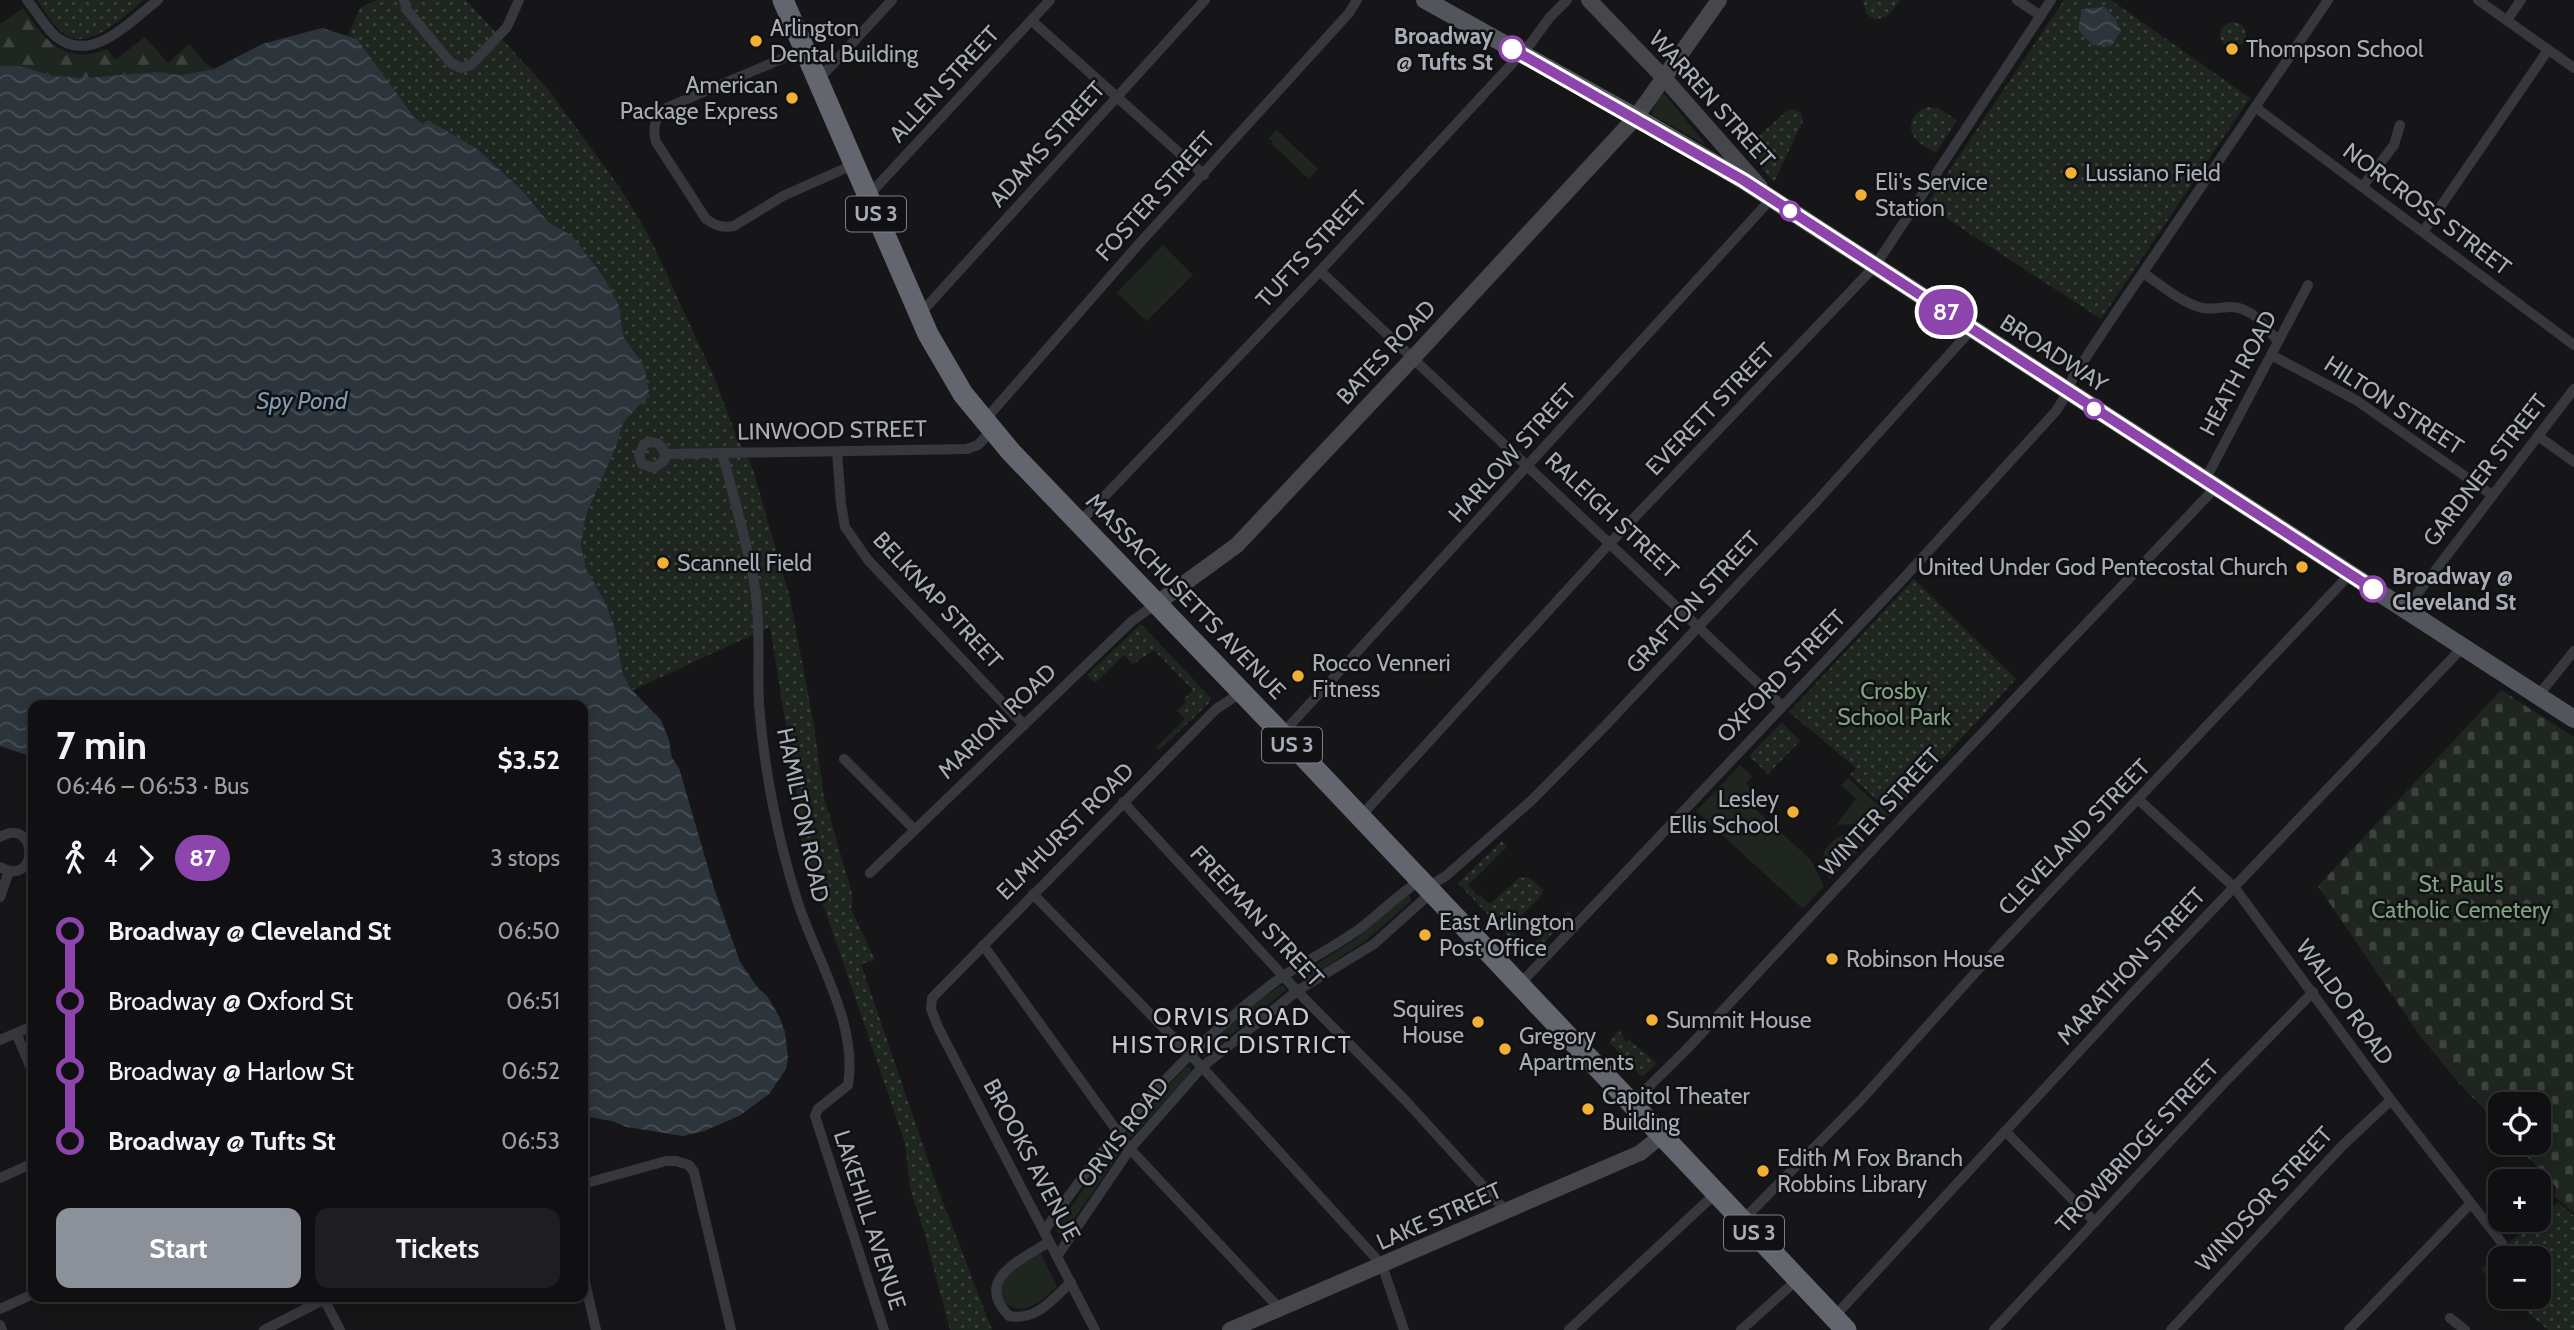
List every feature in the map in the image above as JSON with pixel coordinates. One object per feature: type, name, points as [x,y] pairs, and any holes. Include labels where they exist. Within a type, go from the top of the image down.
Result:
[{"type":"highway","name":"MASSACHUSETTS AVENUE","points":[[783,0],[919,315],[950,373],[988,425],[1840,1324]]},
{"type":"main road","name":"BROADWAY","points":[[1425,0],[1718,164],[2574,719]]},
{"type":"street","points":[[27,1],[59,38],[70,44],[86,46],[103,41],[158,0]]},
{"type":"street","points":[[404,0],[407,10],[451,63],[461,68],[471,65],[508,27],[519,0]]},
{"type":"street","points":[[818,80],[892,0]]},
{"type":"street","name":"ALLEN STREET","points":[[868,196],[1050,0]]},
{"type":"street","name":"ADAMS STREET","points":[[919,315],[1205,0]]},
{"type":"street","name":"FOSTER STREET","points":[[988,425],[1129,256],[1349,13],[1357,0]]},
{"type":"street","name":"TUFTS STREET","points":[[1079,523],[1320,271],[1521,54],[1567,0]]},
{"type":"street","name":"WARREN STREET","points":[[1590,0],[1665,79],[1771,199]]},
{"type":"street","name":"BATES ROAD","points":[[1156,604],[1237,545],[1412,358],[1636,117],[1719,0]]},
{"type":"street","points":[[2017,0],[2041,16]]},
{"type":"street","name":"EVERETT STREET","points":[[1360,817],[1611,542],[1875,266],[2051,0]]},
{"type":"street","name":"OXFORD STREET","points":[[1519,985],[1903,579],[2056,411],[2068,392],[2073,377],[2328,0]]},
{"type":"street","points":[[2478,0],[2574,68]]},
{"type":"street","points":[[2507,20],[2521,0]]},
{"type":"street","points":[[1031,20],[1204,175]]},
{"type":"street","points":[[804,49],[666,108],[655,123],[656,142],[706,219],[715,226],[724,228],[734,226],[804,186],[855,164]]},
{"type":"street","points":[[2423,232],[2549,50]]},
{"type":"street","name":"NORCROSS STREET","points":[[2255,107],[2574,345]]},
{"type":"street","points":[[2363,186],[2394,145],[2400,125]]},
{"type":"street","name":"HARLOW STREET","points":[[1282,734],[1771,199]]},
{"type":"street","name":"RALEIGH STREET","points":[[1320,271],[1782,705]]},
{"type":"street","points":[[2143,273],[2201,308],[2230,307],[2244,310],[2262,322],[2278,342]]},
{"type":"street","name":"HEATH ROAD","points":[[2210,483],[2271,355],[2308,285]]},
{"type":"street","name":"GRAFTON STREET","points":[[1426,886],[1446,876],[1533,799],[1817,501],[1972,329]]},
{"type":"street","name":"HILTON STREET","points":[[2271,355],[2356,400],[2492,495]]},
{"type":"street","name":"GARDNER STREET","points":[[2405,610],[2574,389]]},
{"type":"street","name":"LINWOOD STREET","points":[[665,454],[967,449],[978,445],[988,425]]},
{"type":"street","points":[[2538,436],[2574,462]]},
{"type":"street","name":"BELKNAP STREET","points":[[837,452],[845,527],[868,560],[1024,725]]},
{"type":"street","name":"HAMILTON ROAD","points":[[722,453],[740,516],[755,589],[759,704],[770,785],[798,903],[846,1029],[851,1052],[848,1085],[816,1112],[816,1123]]},
{"type":"street","name":"WINTER STREET","points":[[1632,1104],[1687,1049],[2210,483]]},
{"type":"street","name":"CLEVELAND STREET","points":[[1742,1221],[1860,1101],[2001,944],[2350,574]]},
{"type":"street","name":"MARION ROAD","points":[[870,873],[1132,621],[1156,604]]},
{"type":"street","name":"MARATHON STREET","points":[[1840,1324],[2005,1131],[2463,648]]},
{"type":"street","points":[[2538,696],[2574,651]]},
{"type":"street","name":"ELMHURST ROAD","points":[[930,1009],[932,998],[1123,802],[1216,709],[1242,692]]},
{"type":"street","points":[[844,759],[914,829]]},
{"type":"street","name":"WALDO ROAD","points":[[2139,800],[2234,887],[2391,1100],[2502,1243]]},
{"type":"street","name":"FREEMAN STREET","points":[[1123,802],[1297,991],[1406,1101],[1506,1211]]},
{"type":"street","points":[[0,837],[14,833],[28,843]]},
{"type":"street","points":[[0,897],[5,869],[18,870],[28,861]]},
{"type":"street","name":"ORVIS ROAD","points":[[1045,1230],[1119,1133],[1189,1055],[1222,1024],[1285,976],[1362,927],[1399,894],[1426,886]]},
{"type":"street","name":"ORVIS ROAD","points":[[1058,1255],[1130,1149],[1202,1068],[1297,991],[1374,944],[1426,886]]},
{"type":"street","points":[[1033,894],[1202,1068],[1382,1265],[1404,1330]]},
{"type":"street","points":[[983,945],[1130,1149],[1280,1309]]},
{"type":"street","name":"TROWBRIDGE STREET","points":[[1994,1330],[2223,1084],[2313,992]]},
{"type":"street","name":"BROOKS AVENUE","points":[[930,1009],[1095,1330]]},
{"type":"street","points":[[0,1040],[28,1029]]},
{"type":"street","points":[[16,1033],[28,1061]]},
{"type":"street","name":"WINDSOR STREET","points":[[2171,1330],[2342,1146],[2391,1100]]},
{"type":"street","name":"LAKEHILL AVENUE","points":[[816,1123],[884,1330]]},
{"type":"street","points":[[2005,1131],[2095,1222]]},
{"type":"street","name":"LAKE STREET","points":[[1230,1330],[1640,1153],[1661,1136]]},
{"type":"street","points":[[588,1183],[666,1161],[689,1165],[694,1172],[702,1200],[731,1330]]},
{"type":"street","points":[[0,1178],[28,1165]]},
{"type":"street","points":[[1569,1330],[1716,1193]]},
{"type":"street","points":[[2349,1330],[2470,1204]]},
{"type":"street","points":[[1049,1242],[1001,1275],[996,1285],[996,1297],[1009,1316],[1024,1318],[1040,1311],[1071,1282]]},
{"type":"street","points":[[1741,1330],[1798,1279]]},
{"type":"street","points":[[588,1295],[596,1330]]},
{"type":"street","points":[[0,1309],[28,1296]]},
{"type":"street","points":[[264,1330],[317,1302]]},
{"type":"street","points":[[327,1302],[340,1330]]},
{"type":"street","points":[[2450,1318],[2465,1330]]},
{"type":"street","points":[[0,1325],[2,1330]]},
{"type":"green space","points":[[37,0],[144,0],[107,29],[84,39],[74,39],[53,23]]},
{"type":"green space","points":[[377,0],[466,0],[547,88],[621,189],[650,238],[715,379],[737,438],[751,463],[790,598],[813,720],[824,797],[853,897],[851,909],[875,960],[861,964],[938,1189],[992,1330],[950,1330],[910,1188],[905,1143],[802,843],[795,781],[770,627],[633,690],[623,675],[614,625],[603,598],[586,569],[581,544],[586,515],[616,447],[623,423],[640,403],[645,405],[649,391],[644,366],[624,338],[618,303],[603,276],[572,237],[548,222],[523,191],[476,148],[428,120],[423,124],[414,117],[357,39],[348,35],[360,8]]},
{"type":"green space","points":[[1863,0],[1900,0],[1890,13],[1877,19],[1866,14]]},
{"type":"green space","points":[[2064,0],[2111,0],[2250,98],[2101,319],[1926,205]]},
{"type":"green space","points":[[23,8],[48,40],[68,52],[92,53],[107,49],[115,60],[145,37],[168,63],[189,44],[204,62],[214,69],[182,75],[156,72],[86,78],[53,76],[20,66],[0,66],[0,24]]},
{"type":"green space","points":[[2233,22],[2242,26],[2246,35],[2242,44],[2233,48],[2224,44],[2220,35],[2224,26]]},
{"type":"green space","points":[[1664,93],[1707,146],[1652,115],[1656,102]]},
{"type":"green space","points":[[1928,107],[1938,108],[1957,120],[1936,153],[1918,141],[1911,130],[1915,116]]},
{"type":"green space","points":[[1788,110],[1801,113],[1803,121],[1774,182],[1744,149]]},
{"type":"green space","points":[[1276,129],[1318,169],[1309,179],[1271,143],[1274,141],[1268,140]]},
{"type":"green space","points":[[1163,245],[1193,275],[1147,321],[1117,293]]},
{"type":"green space","name":"Crosby School Park","points":[[1914,579],[2016,679],[1892,814],[1850,775],[1856,768],[1789,712]]},
{"type":"green space","points":[[1141,624],[1211,698],[1209,703],[1159,750],[1157,747],[1185,719],[1177,711],[1193,690],[1154,650],[1133,664],[1124,655],[1095,683],[1087,675]]},
{"type":"green space","name":"St. Paul's Catholic Cemetery","points":[[2501,690],[2574,737],[2574,1213],[2555,1197],[2556,1187],[2551,1182],[2551,1169],[2539,1169],[2525,1155],[2551,1155],[2551,1092],[2488,1092],[2488,1113],[2420,1036],[2318,886]]},
{"type":"green space","points":[[1782,722],[1800,741],[1768,774],[1749,756]]},
{"type":"green space","points":[[1740,765],[1752,776],[1746,784],[1759,795],[1751,805],[1811,860],[1824,886],[1803,909],[1696,811]]},
{"type":"green space","points":[[1848,778],[1889,815],[1874,833],[1859,824],[1836,825],[1856,799],[1841,785]]},
{"type":"green space","points":[[1843,835],[1852,835],[1866,842],[1830,879],[1823,866],[1824,854],[1831,843]]},
{"type":"green space","points":[[1502,841],[1507,847],[1468,885],[1490,904],[1519,878],[1529,877],[1543,890],[1542,895],[1510,927],[1528,949],[1568,911],[1571,914],[1529,958],[1458,883]]},
{"type":"green space","points":[[1406,895],[1410,896],[1411,901],[1367,940],[1305,980],[1300,975],[1357,938]]},
{"type":"green space","points":[[1281,986],[1286,990],[1204,1057],[1201,1054],[1215,1037],[1238,1017]]},
{"type":"green space","points":[[1619,1030],[1626,1042],[1629,1040],[1657,1063],[1642,1077],[1609,1042]]},
{"type":"green space","points":[[1186,1067],[1190,1067],[1191,1072],[1131,1138],[1127,1137],[1126,1133],[1133,1123]]},
{"type":"green space","points":[[1118,1144],[1122,1146],[1119,1154],[1061,1238],[1056,1229],[1104,1159]]},
{"type":"green space","points":[[2558,1202],[2574,1216],[2574,1330],[2548,1330],[2524,1309],[2551,1309],[2551,1246],[2505,1246],[2522,1232],[2551,1232],[2551,1208]]},
{"type":"green space","points":[[1040,1251],[1057,1287],[1029,1307],[1022,1309],[1007,1304],[1000,1297],[1003,1281],[1012,1269]]},
{"type":"green space","points":[[2488,1262],[2488,1276],[2481,1270]]},
{"type":"water","points":[[2105,7],[2121,31],[2111,46],[2093,45],[2078,30],[2082,9]]},
{"type":"water","name":"Spy Pond","points":[[322,28],[357,39],[414,117],[423,124],[428,120],[476,148],[523,191],[548,222],[572,236],[603,276],[618,303],[624,338],[644,366],[649,391],[645,405],[640,404],[623,423],[616,447],[586,515],[581,544],[586,569],[603,598],[614,625],[623,675],[632,690],[661,720],[669,740],[672,758],[679,768],[714,888],[740,962],[779,1016],[785,1032],[788,1058],[786,1069],[769,1094],[739,1116],[704,1131],[683,1136],[627,1127],[588,1117],[588,700],[28,700],[28,755],[0,746],[0,66],[20,66],[53,76],[86,78],[156,72],[182,75],[214,69],[262,44]]},
{"type":"bus line","name":"87","points":[[1512,49],[1718,164],[2373,589]]},
{"type":"place","name":"Arlington Dental Building","points":[[756,41]]},
{"type":"place","name":"Broadway @ Tufts St","points":[[1512,49]]},
{"type":"place","name":"Thompson School","points":[[2232,49]]},
{"type":"place","name":"American Package Express","points":[[792,98]]},
{"type":"place","name":"Lussiano Field","points":[[2071,173]]},
{"type":"place","name":"Eli's Service Station","points":[[1861,195]]},
{"type":"place","name":"Scannell Field","points":[[663,563]]},
{"type":"place","name":"United Under God Pentecostal Church","points":[[2302,567]]},
{"type":"place","name":"Broadway @ Cleveland St","points":[[2373,589]]},
{"type":"place","name":"Rocco Venneri Fitness","points":[[1298,676]]},
{"type":"place","name":"Lesley Ellis School","points":[[1793,812]]},
{"type":"place","name":"East Arlington Post Office","points":[[1425,935]]},
{"type":"place","name":"Robinson House","points":[[1832,959]]},
{"type":"place","name":"Summit House","points":[[1652,1020]]},
{"type":"place","name":"Squires House","points":[[1478,1022]]},
{"type":"place","name":"Gregory Apartments","points":[[1505,1049]]},
{"type":"place","name":"Capitol Theater Building","points":[[1588,1109]]},
{"type":"place","name":"Edith M Fox Branch Robbins Library","points":[[1763,1171]]},
{"type":"district","name":"ORVIS ROAD HISTORIC DISTRICT","points":[[1232,1031]]}]
